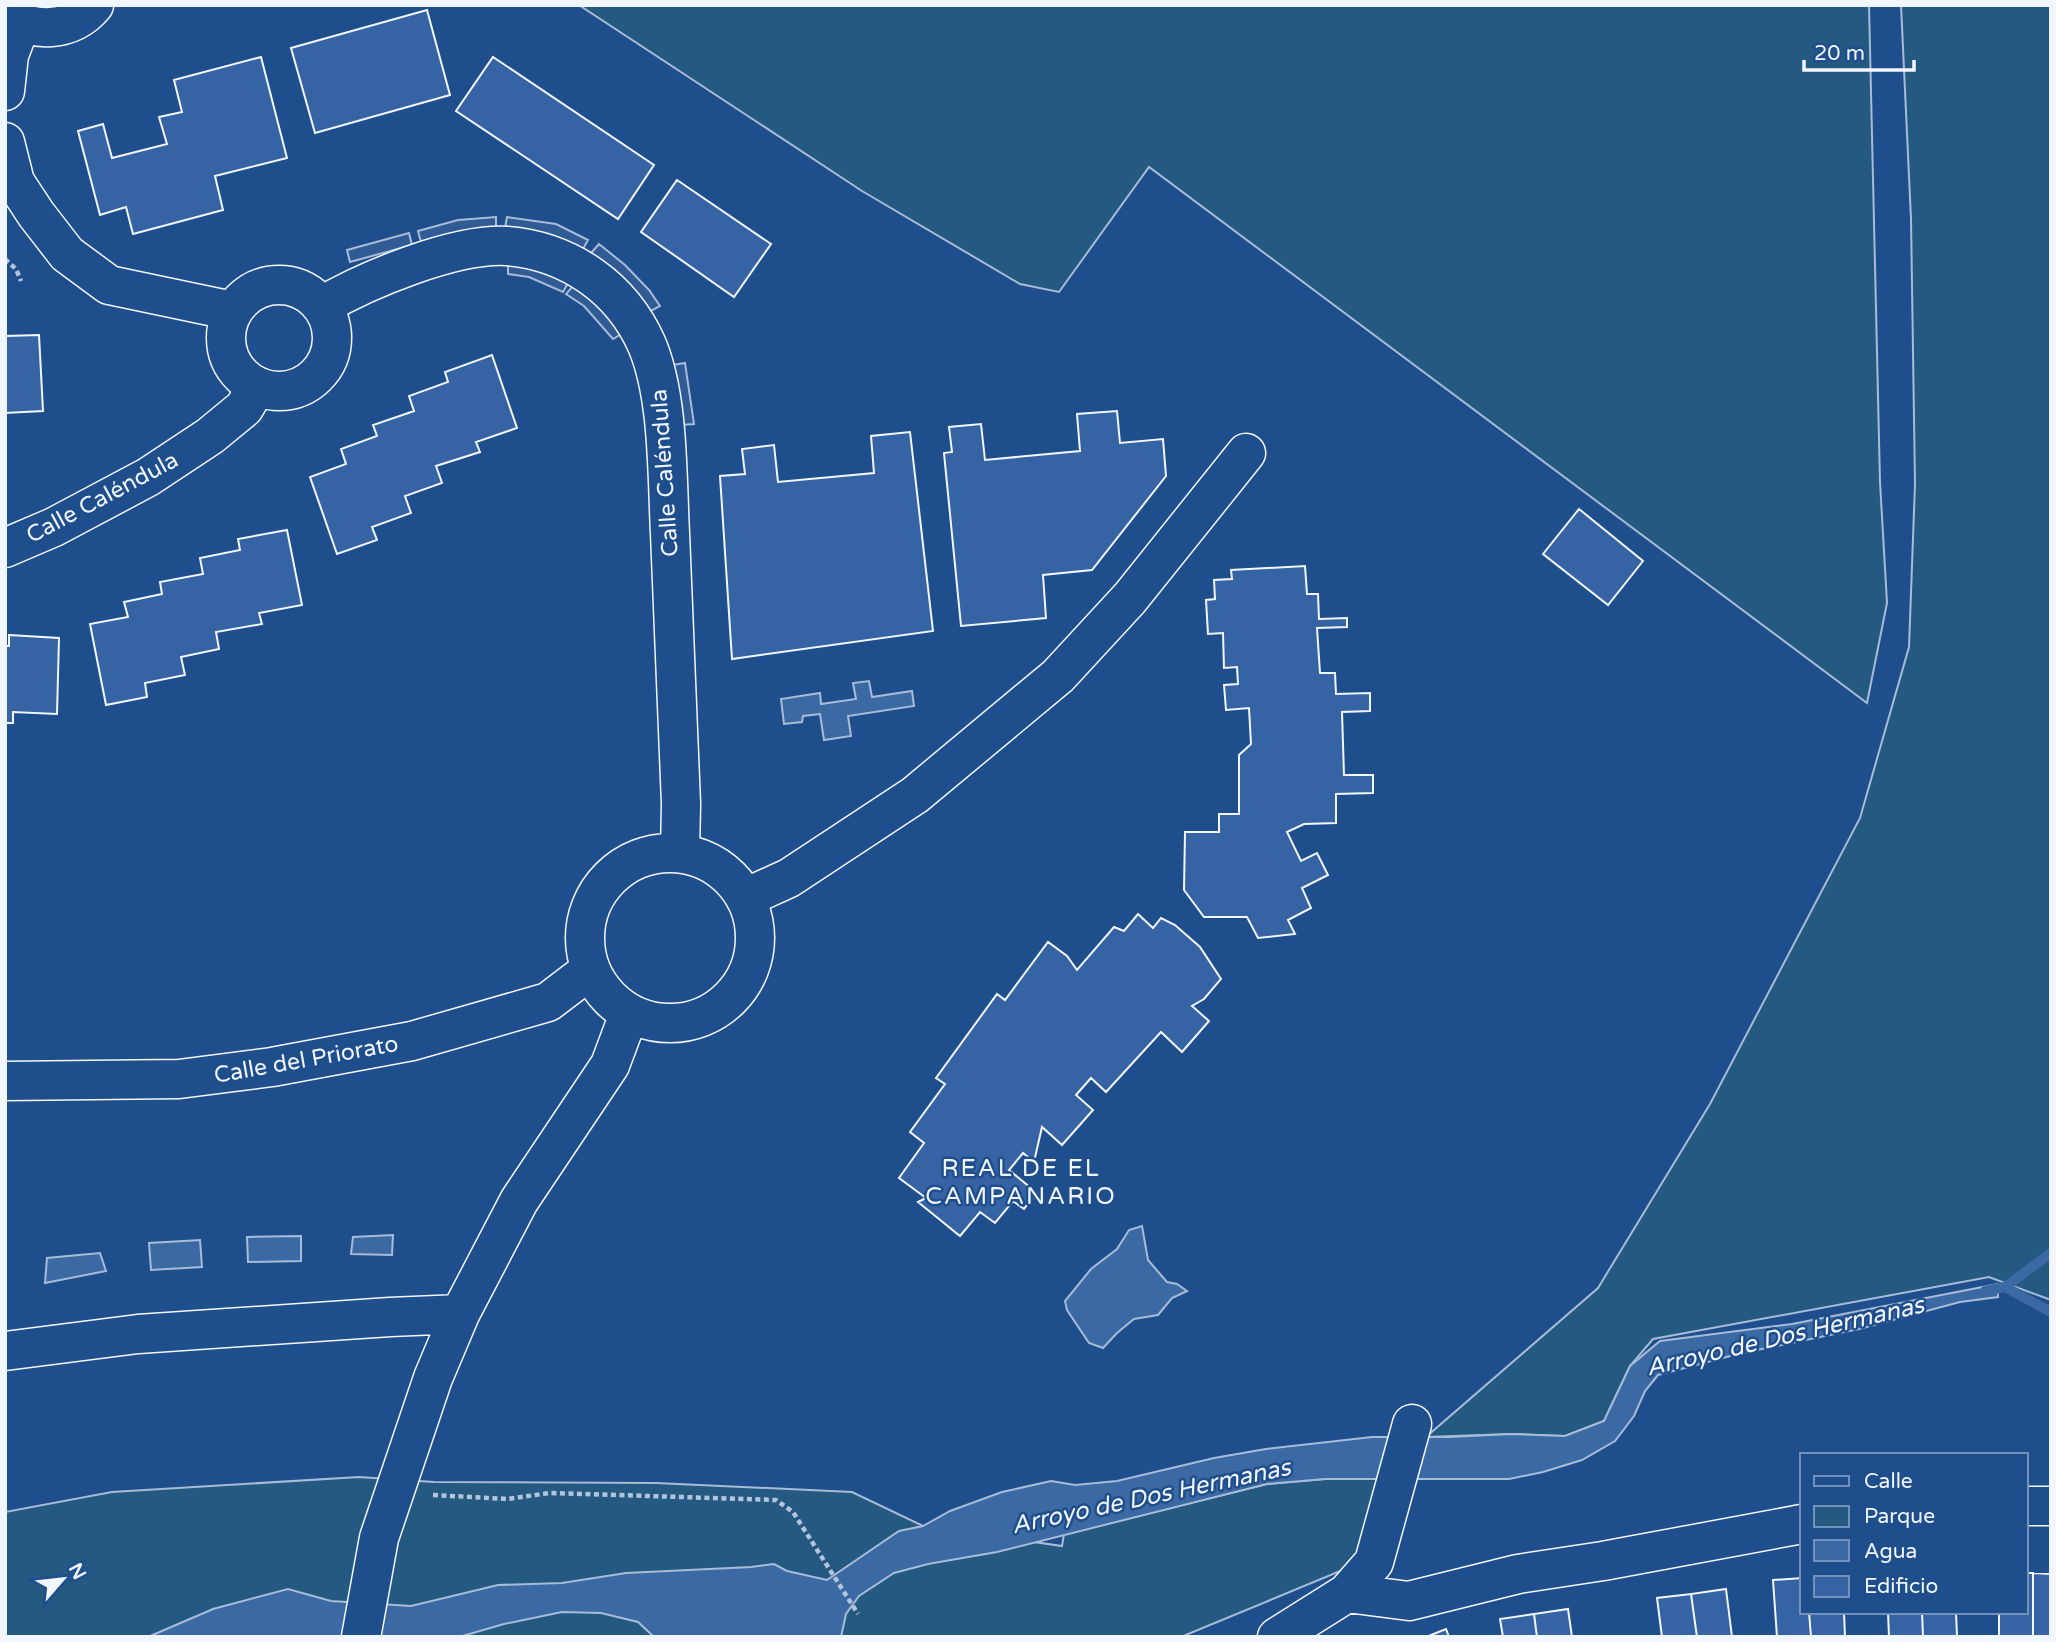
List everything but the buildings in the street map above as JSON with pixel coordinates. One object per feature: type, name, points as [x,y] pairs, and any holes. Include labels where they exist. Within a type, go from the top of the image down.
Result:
[{"type":"street","points":[[5,91],[13,18],[44,28],[66,25],[86,14],[94,5]]},
{"type":"street","points":[[5,142],[15,182],[36,214],[67,254],[98,277],[109,285],[233,311]]},
{"type":"street","name":"Calle Caléndula","points":[[322,306],[343,294],[411,267],[479,248],[507,246],[567,261],[599,281],[622,302],[636,323],[655,368],[666,449],[681,804],[680,853]]},
{"type":"street","points":[[276,285],[297,288],[322,306],[331,329],[329,354],[316,376],[294,388],[269,390],[257,386],[240,374],[228,351],[227,327],[233,311],[247,295],[276,285]]},
{"type":"street","name":"Calle Caléndula","points":[[5,548],[54,527],[148,477],[210,436],[244,408],[257,386]]},
{"type":"street","points":[[746,898],[789,878],[915,795],[1058,676],[1130,598],[1246,453]]},
{"type":"street","points":[[661,853],[680,853],[700,858],[734,881],[746,898],[756,941],[752,962],[743,982],[730,1000],[713,1013],[692,1021],[671,1024],[649,1021],[629,1014],[612,1002],[599,987],[584,951],[584,931],[596,894],[608,878],[624,866],[641,857],[661,853]]},
{"type":"street","name":"Calle del Priorato","points":[[5,1081],[179,1079],[272,1067],[399,1043],[548,1002],[590,970]]},
{"type":"street","points":[[361,1637],[379,1538],[433,1378],[460,1314],[519,1201],[610,1065],[629,1014]]},
{"type":"street","points":[[5,1351],[138,1334],[460,1314]]},
{"type":"street","points":[[1277,1637],[1347,1593],[1374,1562],[1412,1424]]},
{"type":"street","points":[[2028,1506],[2051,1506]]},
{"type":"street","points":[[1347,1593],[1409,1601],[1518,1574],[1603,1562],[1800,1524]]},
{"type":"path","points":[[5,259],[16,270],[21,281]]},
{"type":"path","points":[[395,1492],[489,1499],[549,1493],[776,1500],[793,1513],[858,1614]]},
{"type":"green space","points":[[579,5],[1869,5],[1880,482],[1887,603],[1867,703],[1149,167],[1059,292],[1020,284],[862,191]]},
{"type":"green space","points":[[1901,5],[2051,5],[2051,1300],[1989,1277],[1653,1339],[1630,1366],[1604,1421],[1565,1436],[1512,1434],[1426,1437],[1598,1288],[1710,1104],[1860,818],[1909,647],[1915,484],[1911,219]]},
{"type":"green space","points":[[359,1477],[434,1482],[656,1483],[852,1492],[923,1526],[1062,1546],[1064,1534],[1267,1484],[1379,1478],[1362,1562],[1181,1637],[5,1637],[5,1512],[112,1492]]},
{"type":"shaded area","points":[[496,217],[496,228],[421,242],[418,231],[458,220]]},
{"type":"shaded area","points":[[507,217],[556,224],[588,240],[583,249],[552,235],[505,228]]},
{"type":"shaded area","points":[[409,233],[412,245],[350,262],[347,250]]},
{"type":"shaded area","points":[[599,244],[625,265],[660,306],[649,312],[635,291],[616,271],[591,253]]},
{"type":"shaded area","points":[[508,264],[530,267],[568,283],[563,292],[529,277],[508,274]]},
{"type":"shaded area","points":[[574,285],[594,300],[623,333],[613,339],[584,306],[566,294]]},
{"type":"shaded area","points":[[685,363],[694,424],[681,425],[672,365]]},
{"type":"water","points":[[869,681],[872,697],[912,691],[914,706],[848,716],[851,736],[824,740],[820,714],[803,716],[802,722],[784,724],[781,699],[820,693],[821,704],[856,699],[853,683]]},
{"type":"water","points":[[1142,1226],[1148,1260],[1167,1282],[1177,1284],[1187,1291],[1172,1298],[1158,1315],[1134,1319],[1103,1348],[1089,1343],[1067,1310],[1065,1301],[1091,1269],[1117,1249],[1129,1230]]},
{"type":"water","points":[[393,1235],[392,1255],[351,1254],[353,1237]]},
{"type":"water","points":[[301,1236],[301,1261],[248,1262],[247,1237]]},
{"type":"water","points":[[200,1240],[202,1267],[151,1270],[149,1243]]},
{"type":"water","points":[[100,1253],[106,1271],[45,1283],[47,1258]]},
{"type":"water","points":[[1998,1284],[1998,1297],[1960,1302],[1859,1329],[1738,1354],[1658,1375],[1645,1391],[1634,1416],[1615,1441],[1582,1460],[1543,1472],[1509,1479],[1325,1479],[1267,1484],[997,1552],[894,1573],[859,1596],[846,1614],[841,1637],[654,1637],[638,1622],[601,1613],[562,1612],[459,1637],[148,1637],[213,1609],[288,1589],[331,1601],[411,1606],[498,1585],[562,1583],[626,1573],[774,1564],[787,1571],[827,1580],[899,1531],[923,1526],[950,1511],[1002,1492],[1051,1481],[1075,1485],[1117,1481],[1214,1458],[1266,1449],[1372,1437],[1512,1434],[1565,1436],[1604,1421],[1630,1366],[1660,1341],[1792,1324]]},
{"type":"waterway","name":"Arroyo de Dos Hermanas","points":[[1985,1291],[2005,1287],[2051,1253]]},
{"type":"waterway","points":[[2005,1287],[2051,1312]]},
{"type":"district","name":"REAL DE EL CAMPANARIO","points":[[1021,1182]]}]
